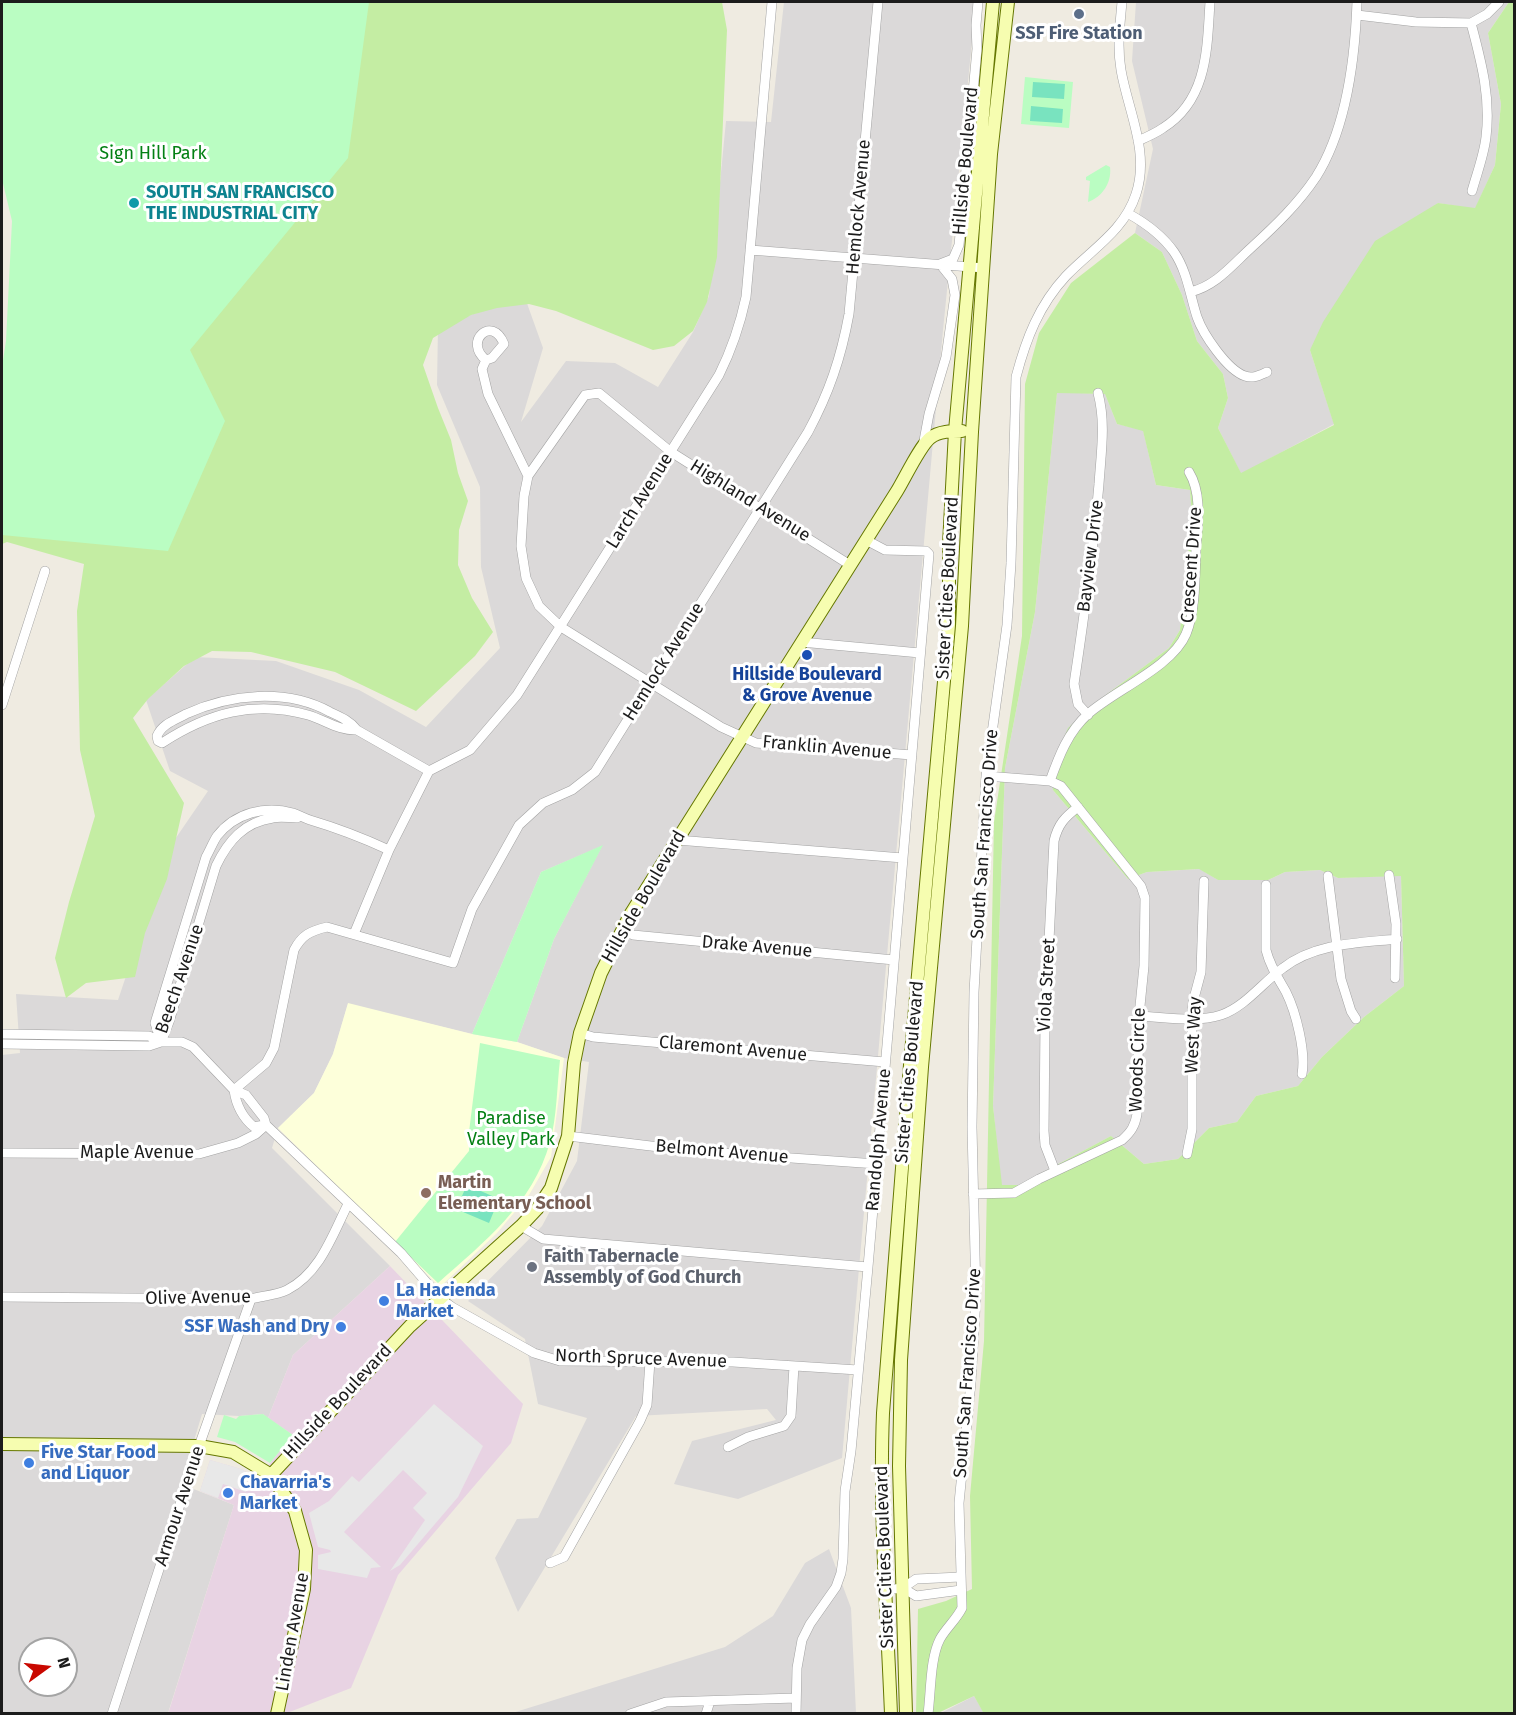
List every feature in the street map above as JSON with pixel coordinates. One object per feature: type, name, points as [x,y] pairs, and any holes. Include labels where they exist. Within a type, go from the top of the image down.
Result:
[{"type":"main road","name":"Hillside Boulevard","points":[[956,431],[993,2]]},
{"type":"main road","name":"Hillside Boulevard","points":[[972,432],[992,144],[1008,2]]},
{"type":"main road","points":[[923,446],[930,438],[938,434],[956,431],[972,432]]},
{"type":"main road","name":"Sister Cities Boulevard","points":[[891,1713],[885,1590],[883,1413],[910,1065],[949,625],[950,544],[956,431]]},
{"type":"main road","name":"Sister Cities Boulevard","points":[[906,1713],[899,1466],[901,1360],[923,1055],[962,626],[972,432]]},
{"type":"main road","name":"Hillside Boulevard","points":[[271,1475],[342,1401],[388,1348],[521,1226],[537,1209],[551,1188],[568,1136],[574,1063],[580,1034],[601,974],[622,930],[923,446]]},
{"type":"main road","name":"Linden Avenue","points":[[2,1444],[200,1446],[233,1452],[271,1475],[296,1511],[306,1550],[304,1589],[278,1713]]},
{"type":"street","name":"Larch Avenue","points":[[429,771],[470,750],[517,695],[720,375],[732,349],[746,297],[772,2]]},
{"type":"street","name":"Hemlock Avenue","points":[[234,1090],[266,1063],[274,1048],[294,950],[299,940],[309,931],[327,927],[453,963],[472,909],[519,825],[543,803],[572,790],[595,772],[807,432],[836,372],[849,314],[878,2]]},
{"type":"street","name":"Hillside Boulevard","points":[[923,446],[929,414],[946,357],[955,295],[952,279],[940,264],[953,259],[959,245],[977,49],[975,25],[978,2]]},
{"type":"street","name":"South San Francisco Drive","points":[[928,1713],[935,1653],[940,1638],[958,1617],[962,1608],[960,1503],[976,1297],[974,992],[986,776],[1007,625],[1015,407],[1019,367],[1023,349],[1034,322],[1049,297],[1067,276],[1106,241],[1129,214],[1137,193],[1141,168],[1138,141],[1120,67],[1122,2]]},
{"type":"street","points":[[1138,141],[1165,127],[1182,112],[1200,85],[1206,58],[1210,2]]},
{"type":"street","points":[[1190,292],[1204,288],[1218,279],[1288,213],[1316,177],[1334,142],[1345,108],[1357,2]]},
{"type":"street","points":[[1357,15],[1416,22],[1471,23],[1487,14],[1499,2]]},
{"type":"street","points":[[1471,23],[1486,79],[1487,118],[1486,138],[1472,190]]},
{"type":"street","points":[[1129,214],[1144,222],[1161,236],[1174,253],[1184,271],[1198,319],[1211,343],[1229,366],[1244,376],[1254,377],[1267,372]]},
{"type":"street","points":[[750,250],[984,268]]},
{"type":"street","points":[[486,360],[482,369],[488,394],[528,476]]},
{"type":"street","name":"Highland Avenue","points":[[528,476],[585,395],[599,393],[671,452],[850,565]]},
{"type":"street","name":"Bayview Drive","points":[[1088,715],[1078,704],[1074,684],[1096,517],[1104,417],[1098,393]]},
{"type":"street","name":"Crescent Drive","points":[[1050,781],[1065,744],[1088,715],[1166,659],[1179,647],[1187,632],[1191,615],[1197,530],[1197,489],[1189,472]]},
{"type":"street","name":"Franklin Avenue","points":[[528,476],[524,496],[521,546],[526,578],[539,606],[561,627],[741,738],[767,746],[912,755]]},
{"type":"street","name":"Randolph Avenue","points":[[796,1713],[797,1668],[802,1640],[810,1624],[836,1587],[841,1573],[845,1491],[851,1451],[868,1267],[929,554],[885,550],[866,540]]},
{"type":"street","points":[[2,705],[45,571]]},
{"type":"street","points":[[801,642],[920,653]]},
{"type":"street","points":[[354,934],[389,850],[429,771],[325,709],[308,702],[283,697],[237,698],[205,706],[165,725],[157,736],[158,741],[162,743],[209,717],[249,709],[271,709],[312,716],[347,731],[357,730]]},
{"type":"street","points":[[205,706],[209,717]]},
{"type":"street","points":[[986,776],[1050,781],[1061,786],[1078,807]]},
{"type":"street","name":"Woods Circle","points":[[974,1194],[1014,1193],[1122,1140],[1131,1133],[1136,1124],[1145,898],[1141,886],[1096,833],[1078,807]]},
{"type":"street","name":"Viola Street","points":[[1055,1171],[1044,1131],[1044,1020],[1054,841],[1057,827],[1078,807]]},
{"type":"street","name":"Beech Avenue","points":[[160,1042],[155,1023],[206,857],[217,836],[233,821],[255,811],[273,809],[295,813],[303,818],[347,831],[389,850]]},
{"type":"street","points":[[677,840],[903,858]]},
{"type":"street","points":[[1389,874],[1397,939],[1395,978]]},
{"type":"street","points":[[1328,876],[1341,980],[1356,1019]]},
{"type":"street","name":"West Way","points":[[1187,1154],[1192,1129],[1192,1018],[1193,1002],[1201,972],[1204,881]]},
{"type":"street","points":[[1266,885],[1266,950],[1275,974],[1287,993],[1298,1028],[1302,1074]]},
{"type":"street","name":"Drake Avenue","points":[[622,930],[633,935],[894,960]]},
{"type":"street","points":[[1139,1016],[1208,1018],[1224,1014],[1238,1006],[1275,974],[1299,958],[1338,945],[1397,939]]},
{"type":"street","points":[[2,1034],[149,1036],[160,1042]]},
{"type":"street","name":"Claremont Avenue","points":[[580,1034],[885,1062]]},
{"type":"street","points":[[2,1044],[149,1046],[160,1042],[182,1042],[193,1047],[234,1090],[246,1095],[264,1118],[266,1125],[255,1127],[248,1122],[236,1101],[234,1090]]},
{"type":"street","name":"Maple Avenue","points":[[2,1153],[199,1154],[238,1143],[256,1134],[266,1125]]},
{"type":"street","name":"North Spruce Avenue","points":[[266,1125],[401,1253],[440,1298],[534,1353],[560,1361],[650,1361],[858,1370]]},
{"type":"street","name":"Belmont Avenue","points":[[568,1136],[692,1151],[877,1164]]},
{"type":"street","name":"Olive Avenue","points":[[2,1297],[251,1299],[286,1291],[310,1274],[348,1204]]},
{"type":"street","points":[[521,1226],[543,1239],[868,1267]]},
{"type":"street","name":"Armour Avenue","points":[[112,1713],[251,1299]]},
{"type":"street","points":[[549,1563],[564,1557],[640,1421],[647,1405],[650,1361]]},
{"type":"street","points":[[728,1447],[748,1437],[784,1426],[791,1416],[794,1366]]},
{"type":"street","points":[[885,1590],[903,1588],[916,1579],[960,1577]]},
{"type":"street","points":[[903,1588],[916,1596],[961,1590]]},
{"type":"street","points":[[630,1713],[666,1702],[796,1698]]},
{"type":"street","points":[[706,1713],[710,1701]]},
{"type":"shaded area","points":[[784,2],[976,2],[943,330],[842,1458],[738,1499],[674,1484],[692,1441],[776,1420],[767,1409],[636,1416],[518,1612],[495,1558],[517,1519],[538,1518],[587,1418],[538,1404],[525,1339],[468,1301],[542,1226],[577,1161],[589,1062],[564,1058],[517,1042],[554,939],[602,846],[541,872],[472,1034],[348,1004],[333,1054],[314,1093],[278,1128],[272,1148],[390,1266],[293,1355],[268,1418],[263,1414],[239,1416],[202,1414],[181,1484],[234,1505],[168,1713],[2,1713],[2,1055],[20,1053],[16,994],[118,1000],[169,848],[208,791],[170,771],[146,700],[195,657],[276,661],[359,690],[426,727],[500,648],[481,567],[480,487],[437,385],[438,327],[524,295],[543,348],[521,422],[566,361],[615,363],[658,387],[693,332],[709,296],[726,121],[771,122]]},
{"type":"shaded area","points":[[1136,2],[1509,2],[1488,33],[1501,104],[1495,165],[1475,209],[1438,203],[1310,350],[1334,424],[1241,474],[1218,428],[1228,398],[1223,374],[1197,341],[1182,295],[1162,252],[1135,233],[1153,149],[1132,61]]},
{"type":"shaded area","points":[[1057,392],[1105,394],[1117,424],[1143,430],[1156,485],[1190,490],[1192,517],[1180,630],[1169,648],[1095,703],[1053,790],[1128,879],[1147,872],[1200,869],[1218,880],[1268,880],[1285,872],[1320,870],[1338,878],[1401,875],[1404,986],[1364,1017],[1322,1057],[1298,1086],[1256,1096],[1237,1122],[1209,1128],[1178,1159],[1144,1164],[1111,1136],[1019,1185],[1001,1185],[993,1106],[1005,768],[1035,612]]},
{"type":"shaded area","points":[[348,1003],[472,1034],[517,1042],[564,1058],[551,1157],[529,1195],[497,1233],[440,1287],[278,1128],[314,1093],[333,1054]]},
{"type":"shaded area","points":[[390,1266],[523,1404],[511,1443],[398,1575],[351,1688],[287,1713],[168,1714],[234,1505],[200,1491],[210,1460],[241,1469],[258,1478],[293,1435],[268,1418],[293,1355]]},
{"type":"shaded area","points":[[434,1404],[483,1446],[458,1497],[400,1565],[390,1571],[425,1520],[413,1508],[427,1493],[403,1470],[344,1532],[381,1567],[371,1568],[367,1578],[318,1569],[318,1555],[331,1552],[318,1547],[309,1513],[329,1501],[352,1476],[359,1482]]},
{"type":"shaded area","points":[[210,1460],[250,1474],[246,1492],[223,1484],[218,1498],[200,1491]]},
{"type":"shaded area","points":[[829,1549],[851,1608],[856,1713],[509,1714],[725,1647],[773,1616],[805,1563]]},
{"type":"shaded area","points":[[974,1696],[984,1713],[939,1714]]},
{"type":"green space","points":[[2,2],[722,2],[727,30],[717,257],[707,302],[693,331],[674,346],[653,350],[556,311],[529,304],[497,308],[471,315],[433,338],[423,365],[451,440],[458,473],[468,501],[459,530],[458,565],[472,598],[493,632],[475,656],[416,711],[335,672],[251,652],[212,651],[184,666],[148,699],[133,718],[184,803],[167,879],[145,933],[135,977],[86,983],[66,998],[55,958],[95,816],[80,750],[77,611],[84,564],[7,542],[2,544],[2,448],[37,384]]},
{"type":"green space","name":"Sign Hill Park","points":[[2,2],[369,2],[348,158],[190,350],[225,421],[168,551],[2,535],[2,367],[6,341],[12,221],[2,179]]},
{"type":"green space","points":[[1509,2],[1514,2],[1514,1713],[984,1714],[974,1696],[938,1713],[916,1714],[918,1609],[946,1601],[972,1589],[970,1496],[984,1341],[994,822],[1022,636],[1025,384],[1039,333],[1071,283],[1135,233],[1162,252],[1182,295],[1197,341],[1223,374],[1228,398],[1218,428],[1241,473],[1334,425],[1310,350],[1323,322],[1375,241],[1438,203],[1475,208],[1495,165],[1501,104],[1488,33]],"holes":[[[1057,393],[1105,394],[1117,424],[1143,431],[1156,485],[1190,490],[1192,517],[1180,630],[1169,648],[1095,703],[1068,728],[1051,768],[1053,790],[1128,879],[1147,872],[1199,869],[1218,880],[1268,880],[1285,872],[1320,870],[1338,878],[1401,876],[1404,986],[1364,1017],[1322,1057],[1298,1086],[1256,1096],[1237,1122],[1209,1128],[1178,1159],[1144,1164],[1111,1136],[1019,1185],[1002,1185],[993,1106],[1005,768],[1035,612]]]},
{"type":"green space","points":[[1025,77],[1073,82],[1069,128],[1021,124]]},
{"type":"green space","points":[[1033,82],[1065,84],[1064,99],[1032,97]]},
{"type":"green space","points":[[1031,106],[1063,109],[1062,123],[1030,121]]},
{"type":"green space","points":[[1106,165],[1110,167],[1108,184],[1102,193],[1088,202],[1090,181],[1086,180],[1086,177]]},
{"type":"green space","points":[[603,845],[554,939],[517,1042],[472,1034],[541,872]]},
{"type":"green space","name":"Paradise Valley Park","points":[[480,1043],[560,1060],[552,1132],[542,1164],[519,1203],[489,1237],[438,1283],[395,1242],[469,1151],[469,1132]]},
{"type":"green space","points":[[467,1185],[499,1199],[489,1223],[456,1209]]},
{"type":"green space","points":[[263,1414],[293,1435],[270,1463],[235,1442],[217,1437],[224,1415],[236,1419],[239,1416]]},
{"type":"place","name":"SSF Fire Station","points":[[1079,14]]},
{"type":"place","name":"SOUTH SAN FRANCISCO THE INDUSTRIAL CITY","points":[[134,203]]},
{"type":"place","name":"Hillside Boulevard & Grove Avenue","points":[[807,655]]},
{"type":"place","name":"Martin Elementary School","points":[[426,1193]]},
{"type":"place","name":"Faith Tabernacle Assembly of God Church","points":[[532,1267]]},
{"type":"place","name":"La Hacienda Market","points":[[384,1301]]},
{"type":"place","name":"SSF Wash and Dry","points":[[341,1327]]},
{"type":"place","name":"Five Star Food and Liquor","points":[[29,1463]]},
{"type":"place","name":"Chavarria's Market","points":[[228,1493]]}]
